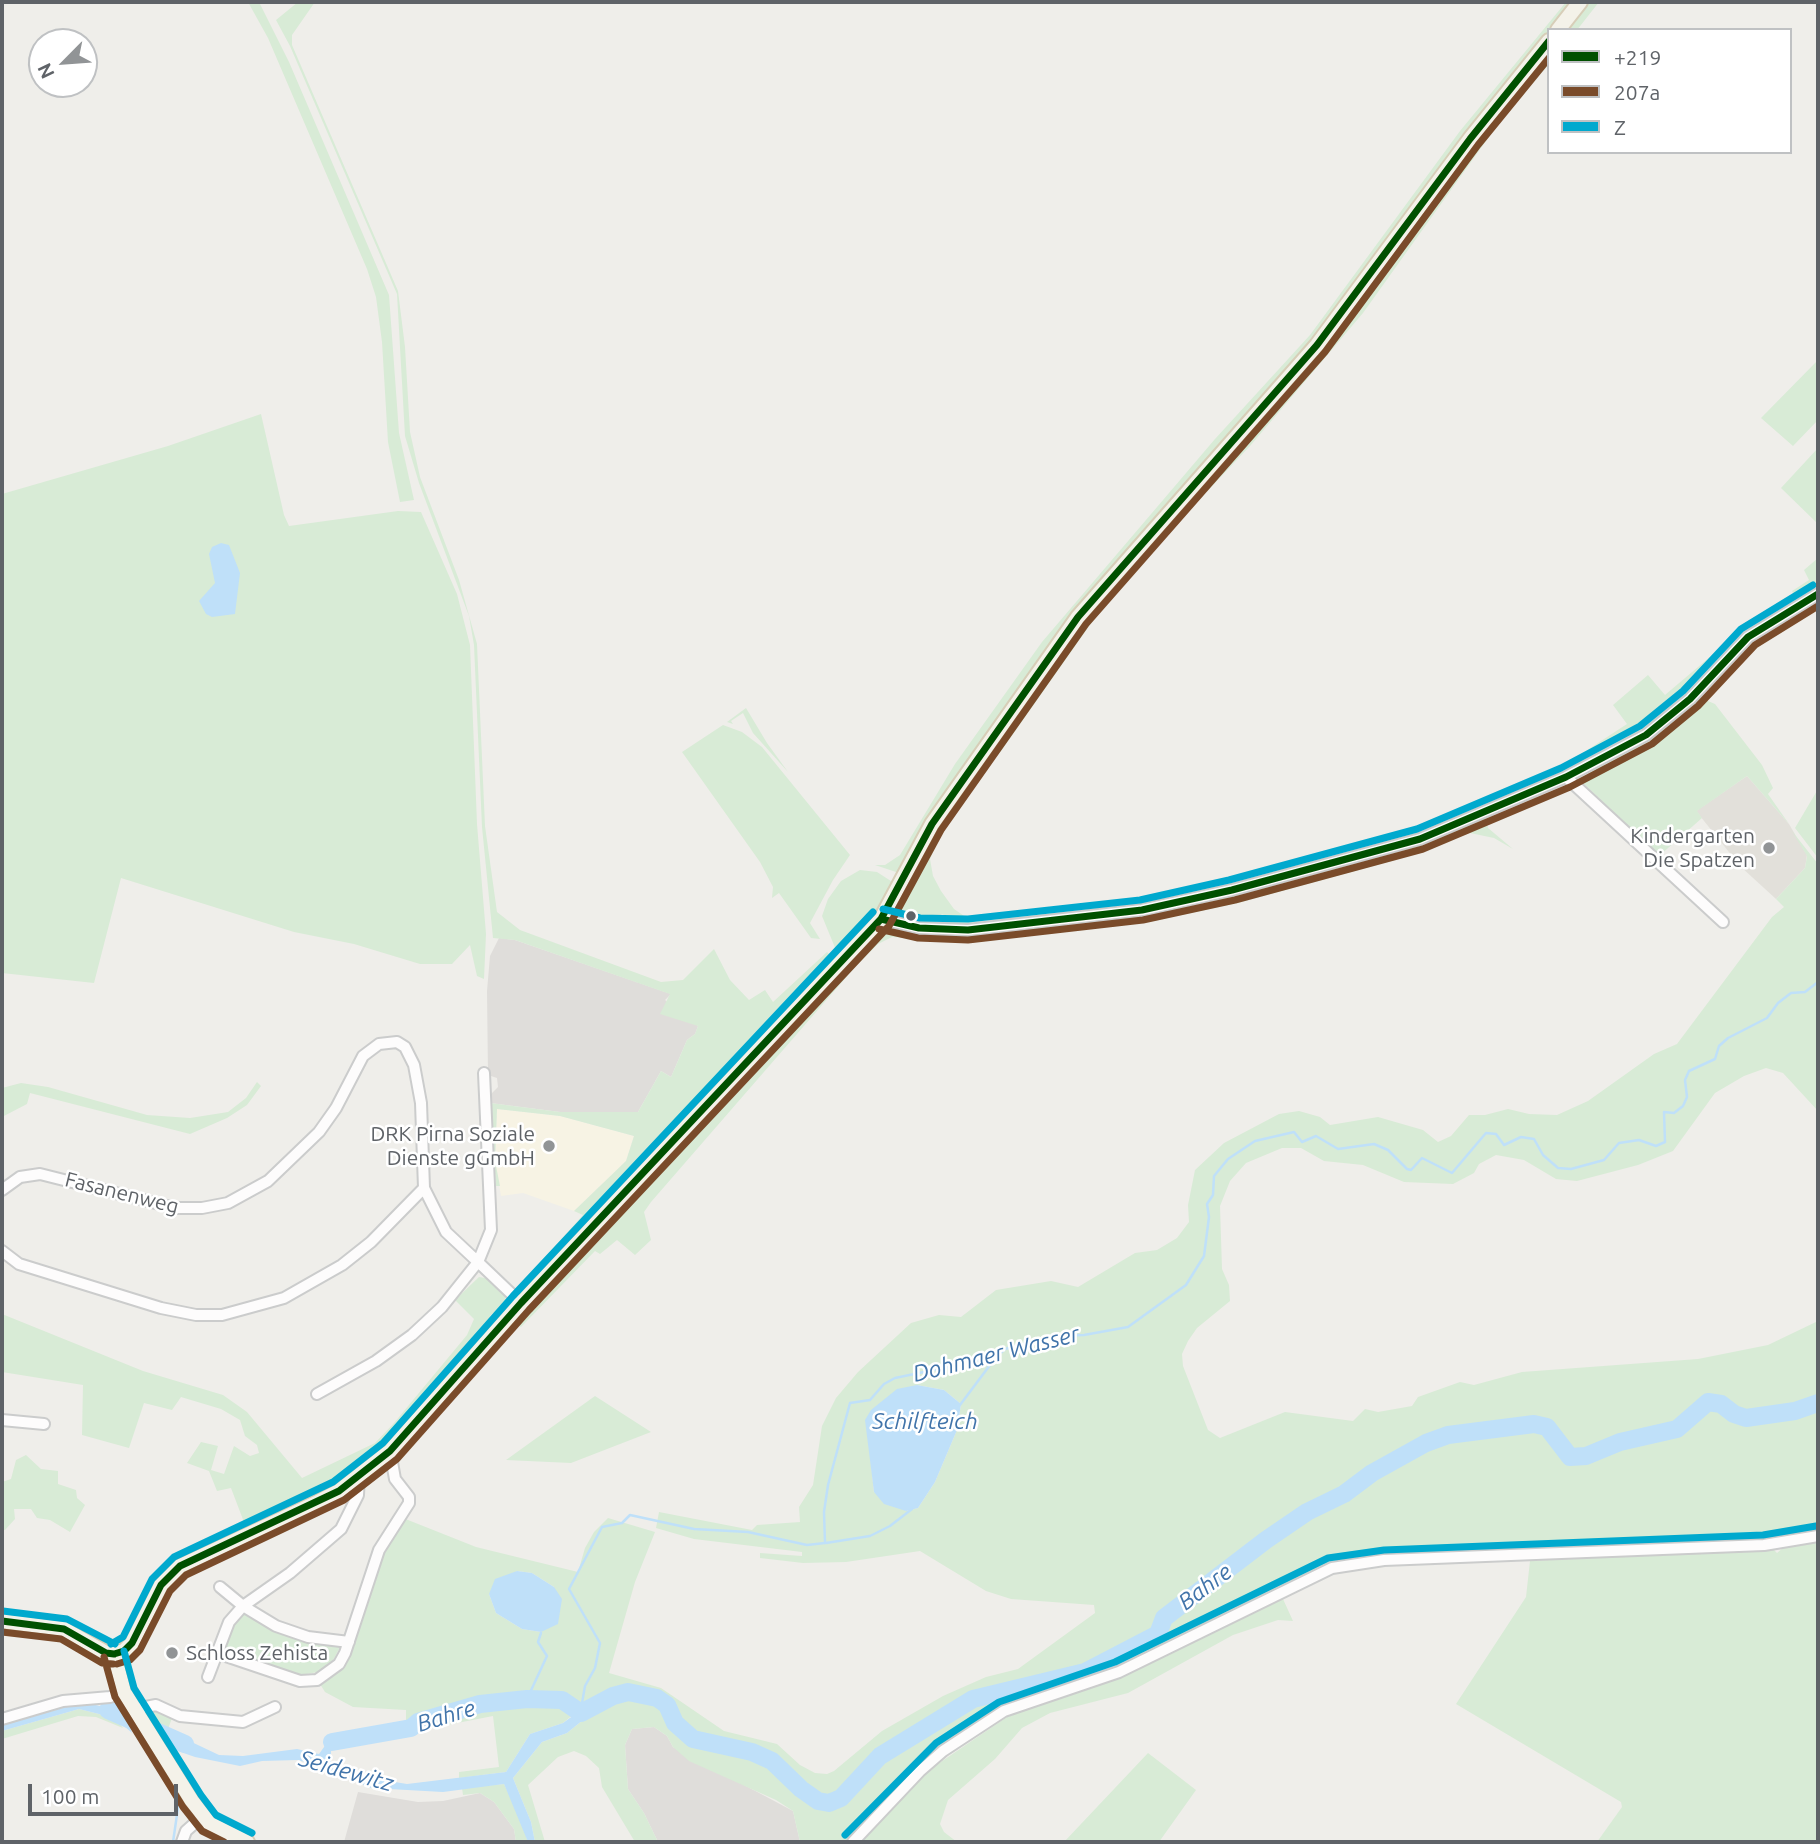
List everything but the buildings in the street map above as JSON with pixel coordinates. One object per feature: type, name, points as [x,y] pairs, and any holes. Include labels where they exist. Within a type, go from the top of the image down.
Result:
[{"type":"main road","points":[[1560,28],[1580,2]]},
{"type":"main road","points":[[2,1621],[64,1629],[106,1653],[124,1651],[132,1643],[161,1585],[180,1566],[318,1502],[359,1476],[390,1451],[522,1303],[881,919],[932,824],[1078,617],[1317,345],[1470,139],[1547,43]]},
{"type":"main road","points":[[114,1654],[124,1692],[204,1816],[215,1828],[247,1842]]},
{"type":"street","points":[[881,919],[919,928],[968,929],[1155,908],[1392,848],[1566,777],[1646,735],[1690,699],[1748,637],[1818,594]]},
{"type":"street","points":[[1566,777],[1723,922]]},
{"type":"street","name":"Fasanenweg","points":[[2,1190],[20,1177],[46,1174],[175,1208],[202,1208],[228,1203],[256,1190],[297,1154],[336,1108],[363,1056],[379,1044],[388,1042],[405,1047],[414,1065],[421,1103],[424,1188],[446,1232],[522,1303]]},
{"type":"street","points":[[317,1394],[376,1361],[412,1335],[442,1307],[478,1262],[491,1230],[484,1073]]},
{"type":"street","points":[[2,1251],[19,1264],[161,1308],[196,1315],[222,1315],[284,1298],[342,1265],[371,1242],[424,1188]]},
{"type":"street","points":[[2,1420],[44,1424]]},
{"type":"street","points":[[217,1653],[287,1678],[310,1682],[330,1674],[339,1664],[349,1642],[379,1550],[409,1503],[409,1497],[396,1479],[390,1451]]},
{"type":"street","points":[[208,1677],[229,1622],[243,1606],[290,1573],[341,1530],[358,1495],[359,1476]]},
{"type":"street","points":[[853,1842],[900,1790],[943,1751],[1004,1711],[1119,1671],[1332,1568],[1384,1560],[1764,1545],[1818,1536]]},
{"type":"street","points":[[220,1587],[243,1606],[295,1634],[349,1642]]},
{"type":"street","points":[[2,1719],[63,1701],[124,1692]]},
{"type":"street","points":[[137,1713],[156,1705],[180,1716],[243,1722],[275,1707]]},
{"type":"street","points":[[182,1842],[186,1832],[204,1816]]},
{"type":"shaded area","points":[[1747,776],[1789,824],[1807,855],[1805,868],[1776,899],[1741,867],[1696,811]]},
{"type":"shaded area","points":[[499,938],[515,940],[671,994],[665,1000],[698,1026],[695,1034],[687,1040],[671,1077],[661,1071],[638,1112],[560,1112],[490,1103],[491,1094],[498,1087],[497,1078],[488,1075],[487,991],[490,956]]},
{"type":"shaded area","points":[[497,1109],[560,1116],[634,1136],[626,1161],[574,1211],[523,1193],[501,1196],[495,1161]]},
{"type":"shaded area","points":[[654,1727],[667,1736],[673,1747],[793,1811],[800,1842],[658,1842],[644,1813],[628,1789],[625,1745],[632,1729]]},
{"type":"shaded area","points":[[358,1792],[418,1802],[443,1801],[480,1793],[494,1802],[514,1829],[516,1842],[344,1842]]},
{"type":"green space","points":[[248,2],[259,2],[289,62],[389,295],[399,433],[414,500],[400,502],[388,442],[382,342],[376,297],[367,269],[268,38]]},
{"type":"green space","points":[[298,2],[315,2],[292,35],[292,45],[398,291],[405,347],[410,432],[420,477],[459,580],[477,644],[485,826],[497,912],[520,930],[661,982],[683,980],[714,949],[730,980],[749,1000],[765,990],[773,1002],[827,952],[829,954],[829,964],[533,1282],[529,1275],[583,1215],[574,1211],[626,1161],[634,1136],[560,1116],[497,1109],[495,1161],[500,1186],[496,1186],[490,1103],[560,1112],[638,1112],[661,1071],[671,1077],[687,1040],[695,1034],[698,1026],[660,1014],[670,994],[515,940],[493,938],[482,827],[474,645],[469,616],[419,483],[405,436],[397,294],[290,46],[276,20]]},
{"type":"green space","points":[[1566,2],[1574,2],[1553,28],[1547,28],[1547,35],[1466,135],[1313,341],[1106,576],[899,873],[875,865],[885,865],[900,855],[955,764],[1042,642],[1215,439],[1310,335],[1460,131]]},
{"type":"green space","points":[[1588,2],[1599,2],[1579,28],[1568,28]]},
{"type":"green space","points":[[1547,53],[1547,66],[1496,127],[1363,313],[1250,446],[1164,537],[1092,622],[1001,751],[974,783],[941,833],[930,859],[933,876],[941,891],[954,909],[973,922],[1140,903],[1231,884],[1278,871],[1292,863],[1294,869],[1142,906],[954,926],[944,922],[947,917],[942,914],[933,925],[898,917],[896,909],[939,826],[1084,620],[1323,348],[1476,141]]},
{"type":"green space","points":[[1818,360],[1818,420],[1793,446],[1761,418]]},
{"type":"green space","points":[[261,414],[284,515],[289,526],[398,511],[421,512],[457,594],[470,645],[477,824],[486,934],[484,979],[477,976],[470,945],[452,964],[420,964],[354,944],[294,932],[121,878],[94,983],[2,973],[2,494],[168,446]]},
{"type":"green space","points":[[1818,448],[1818,524],[1781,488]]},
{"type":"green space","points":[[1818,558],[1818,581],[1794,595],[1792,591],[1809,580],[1804,570]]},
{"type":"green space","points":[[1731,639],[1733,643],[1691,688],[1692,691],[1643,731],[1578,767],[1510,797],[1508,792],[1555,771],[1627,724],[1613,705],[1648,675],[1665,695]]},
{"type":"green space","points":[[1701,698],[1715,704],[1762,765],[1773,788],[1768,794],[1789,824],[1747,776],[1697,811],[1702,818],[1659,856],[1579,779],[1664,728]]},
{"type":"green space","points":[[746,708],[788,772],[753,733],[743,713],[731,721],[733,724],[727,722]]},
{"type":"green space","points":[[723,725],[742,732],[762,747],[850,855],[810,923],[820,939],[811,938],[779,893],[772,898],[773,887],[760,862],[682,752]]},
{"type":"green space","points":[[1818,789],[1818,858],[1795,828]]},
{"type":"green space","points":[[1485,816],[1488,828],[1513,849],[1494,838],[1470,833],[1395,860],[1238,903],[1144,923],[972,941],[892,937],[878,944],[651,1202],[644,1212],[651,1240],[635,1255],[617,1240],[600,1254],[595,1251],[521,1327],[517,1325],[516,1320],[542,1292],[540,1290],[881,931],[894,928],[907,933],[967,934],[1143,914],[1234,895],[1393,852]]},
{"type":"green space","points":[[1792,831],[1818,864],[1818,1111],[1783,1073],[1766,1068],[1744,1076],[1715,1093],[1673,1151],[1638,1165],[1577,1181],[1556,1179],[1524,1160],[1496,1155],[1479,1164],[1474,1173],[1453,1184],[1404,1182],[1363,1165],[1324,1161],[1301,1148],[1282,1148],[1246,1163],[1230,1181],[1220,1206],[1222,1269],[1229,1285],[1230,1301],[1197,1328],[1182,1354],[1183,1366],[1208,1430],[1220,1438],[1285,1412],[1353,1421],[1365,1409],[1378,1412],[1412,1406],[1418,1397],[1460,1382],[1474,1385],[1522,1372],[1698,1359],[1768,1345],[1818,1321],[1818,1531],[1765,1540],[1356,1557],[1332,1563],[1118,1666],[1001,1706],[916,1765],[846,1842],[800,1842],[793,1811],[776,1800],[689,1761],[673,1747],[667,1736],[654,1727],[632,1729],[625,1745],[628,1789],[644,1813],[658,1842],[635,1842],[602,1787],[599,1768],[586,1756],[574,1751],[558,1757],[528,1785],[545,1842],[535,1842],[531,1822],[513,1778],[542,1742],[567,1733],[588,1716],[615,1703],[586,1704],[563,1723],[530,1734],[506,1772],[459,1778],[459,1772],[499,1767],[493,1716],[406,1733],[406,1710],[353,1707],[325,1692],[320,1684],[334,1676],[342,1665],[381,1551],[403,1518],[476,1547],[578,1572],[585,1548],[594,1532],[608,1518],[655,1532],[635,1582],[609,1673],[661,1688],[724,1731],[777,1744],[800,1765],[815,1773],[827,1774],[834,1771],[882,1731],[943,1696],[986,1677],[1018,1669],[1095,1613],[1094,1605],[1011,1599],[986,1591],[920,1551],[846,1562],[803,1563],[760,1558],[760,1553],[802,1556],[802,1552],[694,1539],[656,1528],[659,1512],[752,1530],[757,1525],[800,1522],[799,1507],[813,1485],[822,1426],[836,1398],[858,1372],[911,1323],[939,1315],[961,1317],[996,1290],[1051,1281],[1078,1287],[1135,1253],[1157,1250],[1177,1238],[1189,1222],[1188,1205],[1195,1170],[1224,1143],[1279,1114],[1299,1111],[1320,1117],[1330,1125],[1378,1117],[1423,1130],[1438,1142],[1451,1136],[1469,1115],[1485,1115],[1508,1109],[1529,1114],[1557,1115],[1588,1101],[1654,1054],[1677,1044],[1772,917],[1784,907],[1776,899],[1805,868],[1807,856]],"holes":[[[917,1385],[944,1390],[961,1404],[957,1430],[935,1482],[918,1508],[906,1511],[874,1492],[869,1443]],[[517,1571],[532,1573],[554,1587],[541,1632],[522,1629],[496,1613],[489,1594]]]},
{"type":"green space","points":[[860,870],[877,872],[894,883],[875,916],[842,951],[836,950],[822,916],[828,899],[841,881]]},
{"type":"green space","points":[[257,1082],[261,1086],[247,1105],[227,1118],[190,1134],[30,1093],[27,1104],[2,1117],[2,1088],[21,1083],[48,1087],[147,1115],[190,1118],[228,1112],[246,1098]]},
{"type":"green space","points":[[479,1277],[491,1279],[503,1291],[506,1300],[504,1314],[501,1318],[493,1313],[490,1316],[496,1323],[385,1447],[336,1485],[247,1530],[231,1488],[217,1491],[209,1471],[187,1463],[201,1442],[218,1446],[211,1470],[224,1474],[234,1446],[250,1456],[259,1453],[257,1445],[245,1436],[240,1420],[221,1409],[181,1397],[172,1410],[144,1403],[129,1448],[82,1435],[83,1385],[2,1372],[2,1314],[143,1371],[223,1395],[247,1412],[302,1478],[375,1443],[394,1423],[467,1335],[474,1319],[455,1300]]},
{"type":"green space","points":[[595,1396],[651,1432],[571,1463],[506,1460]]},
{"type":"green space","points":[[26,1455],[41,1469],[58,1471],[58,1484],[76,1490],[77,1498],[85,1505],[70,1532],[50,1520],[37,1518],[31,1509],[14,1509],[15,1519],[2,1530],[2,1482],[11,1479],[16,1460]]},
{"type":"green space","points":[[1818,1541],[1818,1842],[1597,1842],[1622,1807],[1621,1802],[1456,1704],[1526,1597],[1530,1561],[1773,1549],[1777,1553],[1784,1547]]},
{"type":"green space","points":[[1283,1599],[1293,1621],[1278,1620],[1233,1635],[1128,1693],[1050,1713],[1022,1728],[995,1759],[948,1800],[940,1824],[944,1832],[957,1842],[859,1842],[926,1772],[1007,1717],[1121,1676]]},
{"type":"green space","points":[[243,1608],[252,1615],[342,1643],[334,1659],[318,1672],[301,1675],[227,1652],[227,1635]]},
{"type":"green space","points":[[79,1709],[115,1718],[123,1728],[96,1717],[78,1716],[2,1739],[2,1731]]},
{"type":"green space","points":[[154,1710],[172,1718],[168,1729],[151,1722],[149,1712]]},
{"type":"green space","points":[[1148,1753],[1196,1790],[1159,1842],[1064,1842]]},
{"type":"green space","points":[[504,1784],[522,1822],[528,1842],[516,1842],[514,1829],[494,1802],[480,1793],[463,1795],[462,1788]]},
{"type":"water","points":[[221,543],[229,545],[240,573],[235,614],[212,617],[206,614],[199,601],[215,583],[209,554],[212,547]]},
{"type":"water","name":"Schilfteich","points":[[917,1385],[944,1390],[961,1404],[957,1430],[935,1482],[918,1508],[906,1511],[884,1504],[874,1492],[865,1420],[871,1410],[897,1389]]},
{"type":"water","points":[[517,1571],[532,1573],[554,1587],[562,1599],[558,1624],[541,1632],[522,1629],[496,1613],[489,1594],[495,1579]]},
{"type":"water","points":[[608,1690],[615,1703],[588,1716],[567,1733],[542,1742],[513,1778],[531,1822],[535,1842],[528,1842],[504,1784],[443,1792],[371,1788],[298,1760],[262,1761],[240,1766],[195,1757],[169,1748],[162,1728],[219,1755],[243,1756],[297,1749],[319,1754],[332,1736],[352,1733],[352,1740],[335,1743],[331,1751],[331,1763],[371,1778],[407,1784],[506,1772],[530,1734],[563,1723]]},
{"type":"water","points":[[84,1702],[124,1712],[132,1733],[115,1718],[79,1709],[2,1731],[2,1725]]},
{"type":"waterway","name":"Dohmaer Wasser","points":[[581,1709],[585,1686],[595,1668],[600,1643],[569,1589],[602,1527],[622,1523],[630,1515],[694,1529],[748,1532],[807,1545],[825,1543],[824,1512],[828,1485],[850,1403],[870,1400],[884,1384],[895,1378],[996,1357],[1005,1349],[1054,1336],[1084,1335],[1128,1327],[1186,1285],[1204,1256],[1209,1217],[1207,1204],[1213,1195],[1214,1176],[1228,1159],[1255,1141],[1294,1132],[1302,1142],[1316,1136],[1338,1149],[1374,1144],[1388,1150],[1407,1169],[1411,1170],[1422,1158],[1452,1173],[1486,1133],[1496,1134],[1504,1145],[1521,1137],[1534,1139],[1543,1155],[1558,1168],[1571,1169],[1604,1160],[1619,1143],[1639,1140],[1656,1146],[1665,1142],[1664,1112],[1674,1113],[1683,1106],[1687,1097],[1685,1080],[1689,1071],[1715,1059],[1719,1046],[1728,1038],[1767,1018],[1778,1003],[1791,993],[1805,992],[1818,982]]},
{"type":"waterway","points":[[960,1405],[996,1357]]},
{"type":"waterway","name":"Bahre","points":[[332,1742],[411,1728],[418,1722],[480,1704],[527,1699],[562,1700],[581,1713],[613,1696],[628,1692],[657,1698],[667,1705],[675,1723],[693,1739],[752,1752],[772,1761],[801,1789],[818,1801],[829,1803],[841,1798],[880,1756],[973,1699],[1085,1672],[1158,1634],[1164,1618],[1266,1540],[1307,1512],[1344,1494],[1372,1473],[1426,1443],[1448,1435],[1534,1424],[1547,1427],[1570,1457],[1586,1456],[1620,1442],[1677,1429],[1708,1402],[1721,1404],[1734,1414],[1746,1418],[1795,1411],[1818,1403]]},
{"type":"waterway","points":[[826,1543],[870,1536],[890,1526],[912,1509]]},
{"type":"waterway","points":[[527,1699],[547,1656],[538,1642],[541,1633]]},
{"type":"waterway","name":"Seidewitz","points":[[108,1710],[185,1744]]},
{"type":"waterway","points":[[173,1842],[179,1801]]},
{"type":"transit line","name":"+219","points":[[114,1654],[124,1651],[132,1643],[161,1585],[180,1566],[339,1491],[390,1451],[521,1303],[881,919],[932,824],[1078,617],[1317,345],[1470,139],[1547,43]]},
{"type":"transit line","name":"207a","points":[[117,1664],[130,1660],[140,1650],[170,1591],[186,1575],[344,1500],[397,1459],[529,1310],[889,926],[941,830],[1086,624],[1325,352],[1478,145],[1547,60]]},
{"type":"transit line","name":"Z","points":[[883,909],[920,918],[968,919],[1140,900],[1229,880],[1417,829],[1561,768],[1640,726],[1683,691],[1741,629],[1813,585]]},
{"type":"transit line","name":"+219","points":[[881,919],[919,928],[968,930],[1142,910],[1232,890],[1420,839],[1566,777],[1646,735],[1690,699],[1748,637],[1818,594]]},
{"type":"transit line","name":"207a","points":[[879,929],[918,938],[968,940],[1143,920],[1235,900],[1423,849],[1570,787],[1652,744],[1698,706],[1755,645],[1818,606]]},
{"type":"transit line","name":"Z","points":[[111,1644],[123,1637],[152,1579],[174,1557],[333,1482],[383,1443],[513,1296],[873,912]]},
{"type":"transit line","name":"Z","points":[[845,1835],[936,1743],[999,1702],[1115,1662],[1328,1558],[1384,1550],[1763,1535],[1816,1526]]},
{"type":"transit line","name":"Z","points":[[3,1611],[67,1619],[115,1644]]},
{"type":"transit line","name":"+219","points":[[2,1621],[64,1629],[106,1653],[114,1654]]},
{"type":"transit line","name":"207a","points":[[2,1632],[61,1639],[102,1663],[113,1664]]},
{"type":"transit line","name":"Z","points":[[124,1651],[134,1688],[201,1795],[216,1815],[252,1833]]},
{"type":"transit line","name":"207a","points":[[104,1657],[115,1697],[183,1807],[202,1831],[224,1842]]},
{"type":"place","name":"Kindergarten Die Spatzen","points":[[1769,848]]},
{"type":"place","name":"DRK Pirna Soziale Dienste gGmbH","points":[[549,1146]]},
{"type":"place","name":"Schloss Zehista","points":[[172,1653]]}]
